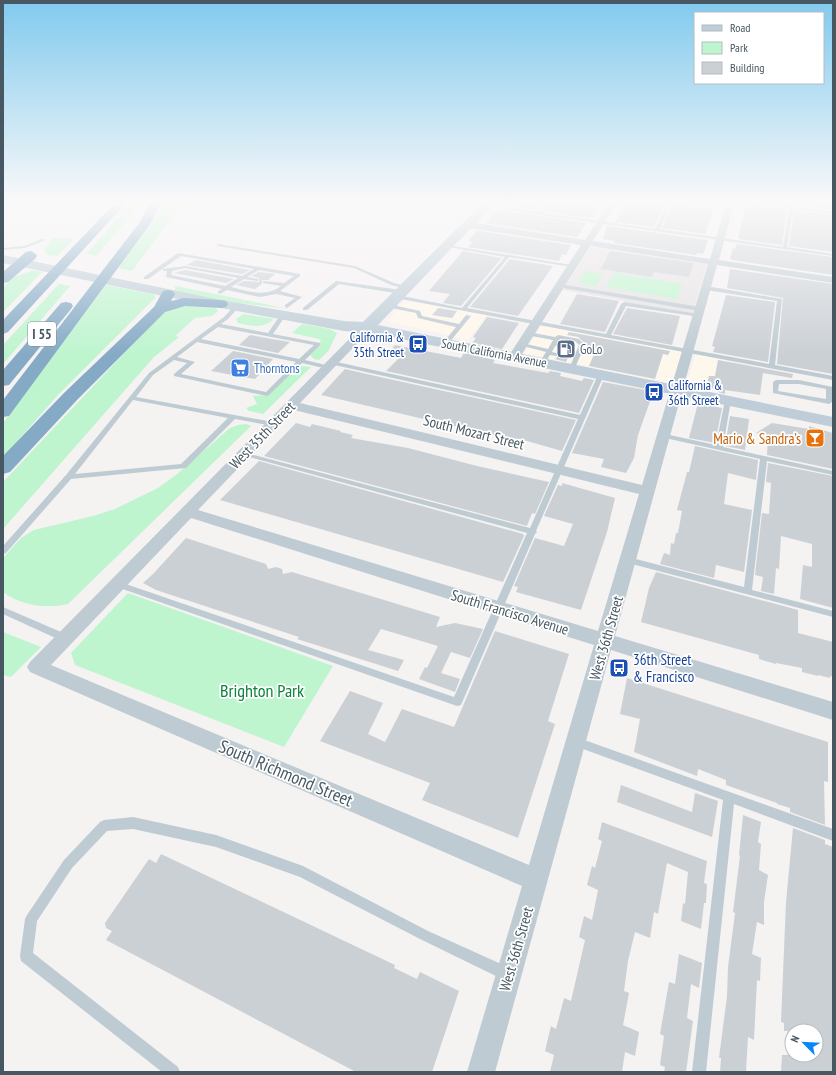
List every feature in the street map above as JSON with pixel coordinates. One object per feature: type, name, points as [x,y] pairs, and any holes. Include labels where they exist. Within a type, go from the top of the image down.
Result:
[{"type":"highway","name":"I 55","points":[[3,329],[73,254]]},
{"type":"highway","points":[[3,412],[115,254]]},
{"type":"highway","points":[[112,258],[116,254]]},
{"type":"highway","points":[[3,278],[27,259]]},
{"type":"highway","points":[[3,468],[71,396],[171,285],[184,302],[223,295]]},
{"type":"highway","name":"I 55","points":[[3,380],[88,290]]},
{"type":"highway","points":[[3,319],[36,293]]},
{"type":"main road","name":"South California Avenue","points":[[14,254],[27,259],[223,295],[344,326],[367,327],[446,343],[518,351],[550,350],[574,355],[601,375],[833,422]]},
{"type":"main road","name":"West 35th Street","points":[[367,327],[440,254]]},
{"type":"main road","name":"South California Avenue","points":[[3,259],[27,259],[146,278],[171,285]]},
{"type":"main road","name":"South California Avenue","points":[[223,295],[236,307],[285,311],[305,309],[350,319],[367,327]]},
{"type":"street","points":[[518,351],[580,254]]},
{"type":"street","points":[[661,254],[833,280]]},
{"type":"street","name":"West 36th Street","points":[[482,1072],[628,560],[665,436],[715,254]]},
{"type":"street","name":"West 35th Street","points":[[37,667],[367,327]]},
{"type":"street","name":"South Mozart Street","points":[[291,405],[648,491]]},
{"type":"street","name":"South Francisco Avenue","points":[[187,512],[833,711]]},
{"type":"street","name":"South Richmond Street","points":[[37,667],[536,880]]},
{"type":"lane","points":[[27,259],[32,254]]},
{"type":"lane","points":[[146,278],[180,254]]},
{"type":"lane","points":[[171,285],[189,278],[208,282],[223,295],[260,295],[276,292],[298,276],[181,254]]},
{"type":"lane","points":[[276,254],[355,267],[393,284],[398,296],[418,312],[420,317],[460,326]]},
{"type":"lane","points":[[497,254],[572,266]]},
{"type":"lane","points":[[464,310],[508,256]]},
{"type":"lane","points":[[171,285],[185,267],[220,275],[244,277],[256,280]]},
{"type":"lane","points":[[223,295],[244,277],[258,268]]},
{"type":"lane","points":[[159,269],[171,285]]},
{"type":"lane","points":[[265,282],[285,286]]},
{"type":"lane","points":[[305,309],[338,282],[464,310],[833,378]]},
{"type":"lane","points":[[559,286],[699,312]]},
{"type":"lane","points":[[706,288],[780,300],[772,367]]},
{"type":"lane","points":[[270,335],[285,311],[298,297],[276,292]]},
{"type":"lane","points":[[608,336],[624,304],[699,312]]},
{"type":"lane","points":[[3,551],[69,477],[151,374],[218,325],[236,307]]},
{"type":"lane","points":[[446,343],[468,316]]},
{"type":"lane","points":[[173,358],[192,362],[176,375],[267,394],[318,344],[218,325]]},
{"type":"lane","points":[[528,334],[550,350],[559,350],[550,350]]},
{"type":"lane","points":[[550,350],[558,337],[577,340],[582,344],[574,355]]},
{"type":"lane","points":[[196,340],[300,361],[330,365],[583,418]]},
{"type":"lane","points":[[117,584],[457,702],[601,375]]},
{"type":"lane","points":[[776,382],[799,382],[831,388],[829,402],[775,392],[776,382]]},
{"type":"lane","points":[[132,398],[273,424]]},
{"type":"lane","points":[[720,448],[728,400]]},
{"type":"lane","points":[[69,477],[183,466],[232,417]]},
{"type":"lane","points":[[665,436],[833,473]]},
{"type":"lane","points":[[244,454],[533,532]]},
{"type":"lane","points":[[748,591],[764,458]]},
{"type":"lane","points":[[628,560],[833,614]]},
{"type":"lane","points":[[3,610],[65,638]]},
{"type":"lane","points":[[576,742],[833,835]]},
{"type":"lane","points":[[699,1072],[729,798]]},
{"type":"lane","points":[[173,1072],[26,956],[31,919],[68,864],[104,826],[133,823],[216,841],[303,872],[424,935],[509,974]]},
{"type":"shaded area","points":[[586,254],[639,254],[707,264],[692,315],[624,304],[625,301],[563,290]]},
{"type":"shaded area","points":[[406,299],[488,314],[468,340],[387,321]]},
{"type":"shaded area","points":[[542,324],[683,350],[672,383],[524,353]]},
{"type":"shaded area","points":[[696,353],[727,358],[720,392],[686,385]]},
{"type":"green space","points":[[47,254],[59,254],[57,256]]},
{"type":"green space","points":[[128,254],[145,254],[132,271],[118,268]]},
{"type":"green space","points":[[34,270],[42,272],[3,312],[3,288],[13,277]]},
{"type":"green space","points":[[585,271],[603,274],[596,286],[578,283]]},
{"type":"green space","points":[[614,273],[682,284],[677,299],[606,287]]},
{"type":"green space","points":[[59,284],[70,286],[3,364],[3,345]]},
{"type":"green space","points":[[106,285],[156,295],[154,296],[156,297],[57,396],[3,457],[3,423]]},
{"type":"green space","points":[[175,286],[289,309],[222,301],[175,291]]},
{"type":"green space","points":[[177,305],[216,308],[218,311],[212,316],[195,318],[175,336],[179,337],[154,357],[3,529],[3,482],[164,311]]},
{"type":"green space","points":[[244,314],[274,319],[266,324],[257,326],[238,323],[236,319]]},
{"type":"green space","points":[[302,324],[330,329],[337,333],[329,350],[319,360],[314,359],[310,355],[321,341],[319,339],[292,333]]},
{"type":"green space","points":[[297,367],[311,367],[263,414],[249,411],[246,408],[257,404],[253,396],[268,395]]},
{"type":"green space","points":[[246,424],[251,426],[68,604],[51,606],[34,605],[10,597],[3,592],[3,558],[21,538],[34,530],[93,516],[115,509],[158,488],[176,475],[230,428]]},
{"type":"green space","name":"Brighton Park","points":[[128,593],[333,666],[284,747],[75,665],[71,653]]},
{"type":"green space","points":[[3,632],[41,647],[11,677],[3,675]]},
{"type":"building","points":[[460,254],[481,254],[502,258],[461,306],[443,303],[450,294],[429,291]]},
{"type":"building","points":[[515,254],[562,254],[559,261]]},
{"type":"building","points":[[608,254],[632,254],[694,263],[689,277],[654,272],[652,277],[601,269]]},
{"type":"building","points":[[731,254],[812,254],[833,257],[833,275],[732,260],[730,258]]},
{"type":"building","points":[[510,259],[553,266],[518,316],[470,307]]},
{"type":"building","points":[[196,260],[250,270],[242,274],[187,265]]},
{"type":"building","points":[[730,269],[833,284],[833,374],[777,364],[783,298],[727,288]]},
{"type":"building","points":[[185,270],[234,279],[226,283],[174,273]]},
{"type":"building","points":[[259,272],[275,274],[268,280],[262,280],[262,284],[255,289],[236,285],[244,281],[259,282],[259,278],[251,276]]},
{"type":"building","points":[[577,294],[619,301],[605,332],[560,324]]},
{"type":"building","points":[[726,295],[775,302],[768,362],[713,352],[715,347],[712,346]]},
{"type":"building","points":[[438,308],[457,311],[452,318],[432,315]]},
{"type":"building","points":[[627,308],[680,316],[672,345],[613,334]]},
{"type":"building","points":[[487,317],[519,323],[502,349],[472,343],[476,338],[473,337]]},
{"type":"building","points":[[569,332],[670,351],[668,355],[663,354],[655,379],[589,366],[595,352],[578,337],[567,335]]},
{"type":"building","points":[[250,335],[290,342],[278,353],[239,345]]},
{"type":"building","name":"GoLo","points":[[564,341],[575,343],[566,362],[555,359],[561,354],[558,352],[560,348],[566,345],[563,343]]},
{"type":"building","points":[[395,345],[461,358],[464,353],[495,360],[493,363],[548,373],[550,371],[561,373],[560,376],[582,381],[584,378],[594,380],[579,413],[386,371],[399,358],[386,355]]},
{"type":"building","name":"Thorntons","points":[[233,351],[273,359],[255,379],[211,371]]},
{"type":"building","points":[[718,360],[793,374],[792,378],[763,373],[760,395],[725,390],[725,394],[718,392],[707,384],[709,376],[715,376]]},
{"type":"building","points":[[345,369],[576,420],[562,451],[520,439],[505,438],[321,395]]},
{"type":"building","points":[[603,382],[651,391],[649,395],[652,396],[638,435],[634,458],[626,473],[601,467],[604,459],[572,453]]},
{"type":"building","points":[[698,403],[722,408],[715,443],[689,438]]},
{"type":"building","points":[[730,416],[749,419],[745,450],[725,446]]},
{"type":"building","points":[[296,423],[310,427],[312,424],[353,435],[351,438],[408,448],[477,466],[549,482],[535,514],[532,513],[527,526],[264,456]]},
{"type":"building","points":[[772,423],[809,429],[809,426],[833,433],[833,469],[767,455],[768,435],[756,433]]},
{"type":"building","points":[[695,446],[758,460],[756,480],[728,473],[724,504],[752,510],[744,572],[716,565],[714,578],[660,564],[664,553],[670,555],[671,543],[674,544],[676,533],[678,533],[682,511],[677,510],[687,472],[689,472]]},
{"type":"building","points":[[259,461],[523,534],[524,536],[503,582],[220,500]]},
{"type":"building","points":[[768,463],[833,476],[833,608],[800,599],[803,565],[812,567],[812,544],[781,536],[779,569],[776,568],[774,594],[761,591],[763,577],[755,575],[762,513],[769,514],[771,483],[766,482]]},
{"type":"building","points":[[562,483],[615,498],[607,532],[581,610],[516,592],[518,587],[514,586],[535,538],[564,546],[573,524],[544,516],[558,485],[562,486]]},
{"type":"building","points":[[186,538],[266,564],[268,569],[276,567],[282,569],[283,574],[292,572],[440,617],[436,627],[455,623],[483,629],[470,658],[451,652],[441,673],[460,679],[455,692],[419,679],[425,667],[427,668],[438,646],[381,629],[368,650],[404,660],[398,671],[297,639],[299,637],[156,590],[143,583]]},
{"type":"building","points":[[656,572],[798,610],[798,633],[833,642],[833,677],[830,676],[830,678],[802,672],[802,668],[776,664],[759,659],[759,655],[641,622],[649,588]]},
{"type":"building","points":[[495,631],[569,654],[548,721],[555,724],[518,838],[422,800],[430,783],[320,741],[350,691],[383,703],[368,734],[385,742],[402,709],[454,727]]},
{"type":"building","points":[[627,678],[828,742],[828,782],[824,781],[825,825],[790,812],[790,808],[726,785],[726,780],[698,769],[697,776],[634,752],[640,719],[620,714]]},
{"type":"building","points":[[621,785],[692,812],[695,793],[718,801],[712,837],[617,802]]},
{"type":"building","points":[[743,815],[761,822],[758,842],[761,844],[759,870],[768,875],[764,902],[764,925],[757,922],[752,954],[761,958],[760,981],[757,980],[754,1040],[748,1037],[746,1072],[720,1072],[721,1058],[719,1058],[727,996],[728,967],[735,913],[733,912],[740,856]]},
{"type":"building","points":[[602,822],[707,861],[704,883],[707,884],[706,903],[704,903],[701,929],[681,921],[683,903],[685,904],[688,872],[667,863],[658,914],[654,912],[650,938],[635,932],[628,961],[624,991],[629,993],[623,1025],[639,1032],[635,1056],[625,1052],[622,1072],[550,1072],[554,1055],[545,1051],[551,1026],[556,1029],[564,998],[571,1001],[585,940],[579,937],[584,916],[592,920],[598,890],[587,885],[592,866],[595,868],[602,841],[598,839]]},
{"type":"building","points":[[793,828],[825,840],[825,844],[833,847],[833,1072],[781,1072],[782,1055],[784,1055],[784,1063],[824,1063],[824,1023],[781,1022],[786,902]]},
{"type":"building","points":[[161,854],[395,965],[394,968],[417,979],[420,972],[459,991],[432,1072],[356,1072],[106,940],[112,931],[106,928],[105,923],[149,859],[156,863]]},
{"type":"building","points":[[679,954],[702,963],[699,988],[691,984],[687,1018],[693,1021],[686,1072],[664,1072],[665,1067],[660,1065],[664,1036],[660,1034],[669,982],[675,984]]},
{"type":"place","name":"California & 35th Street","points":[[418,344]]},
{"type":"place","name":"GoLo","points":[[566,349]]},
{"type":"place","name":"Thorntons","points":[[240,368]]},
{"type":"place","name":"California & 36th Street","points":[[654,392]]},
{"type":"place","name":"Mario & Sandra’s","points":[[815,438]]},
{"type":"place","name":"36th Street & Francisco","points":[[619,668]]}]
